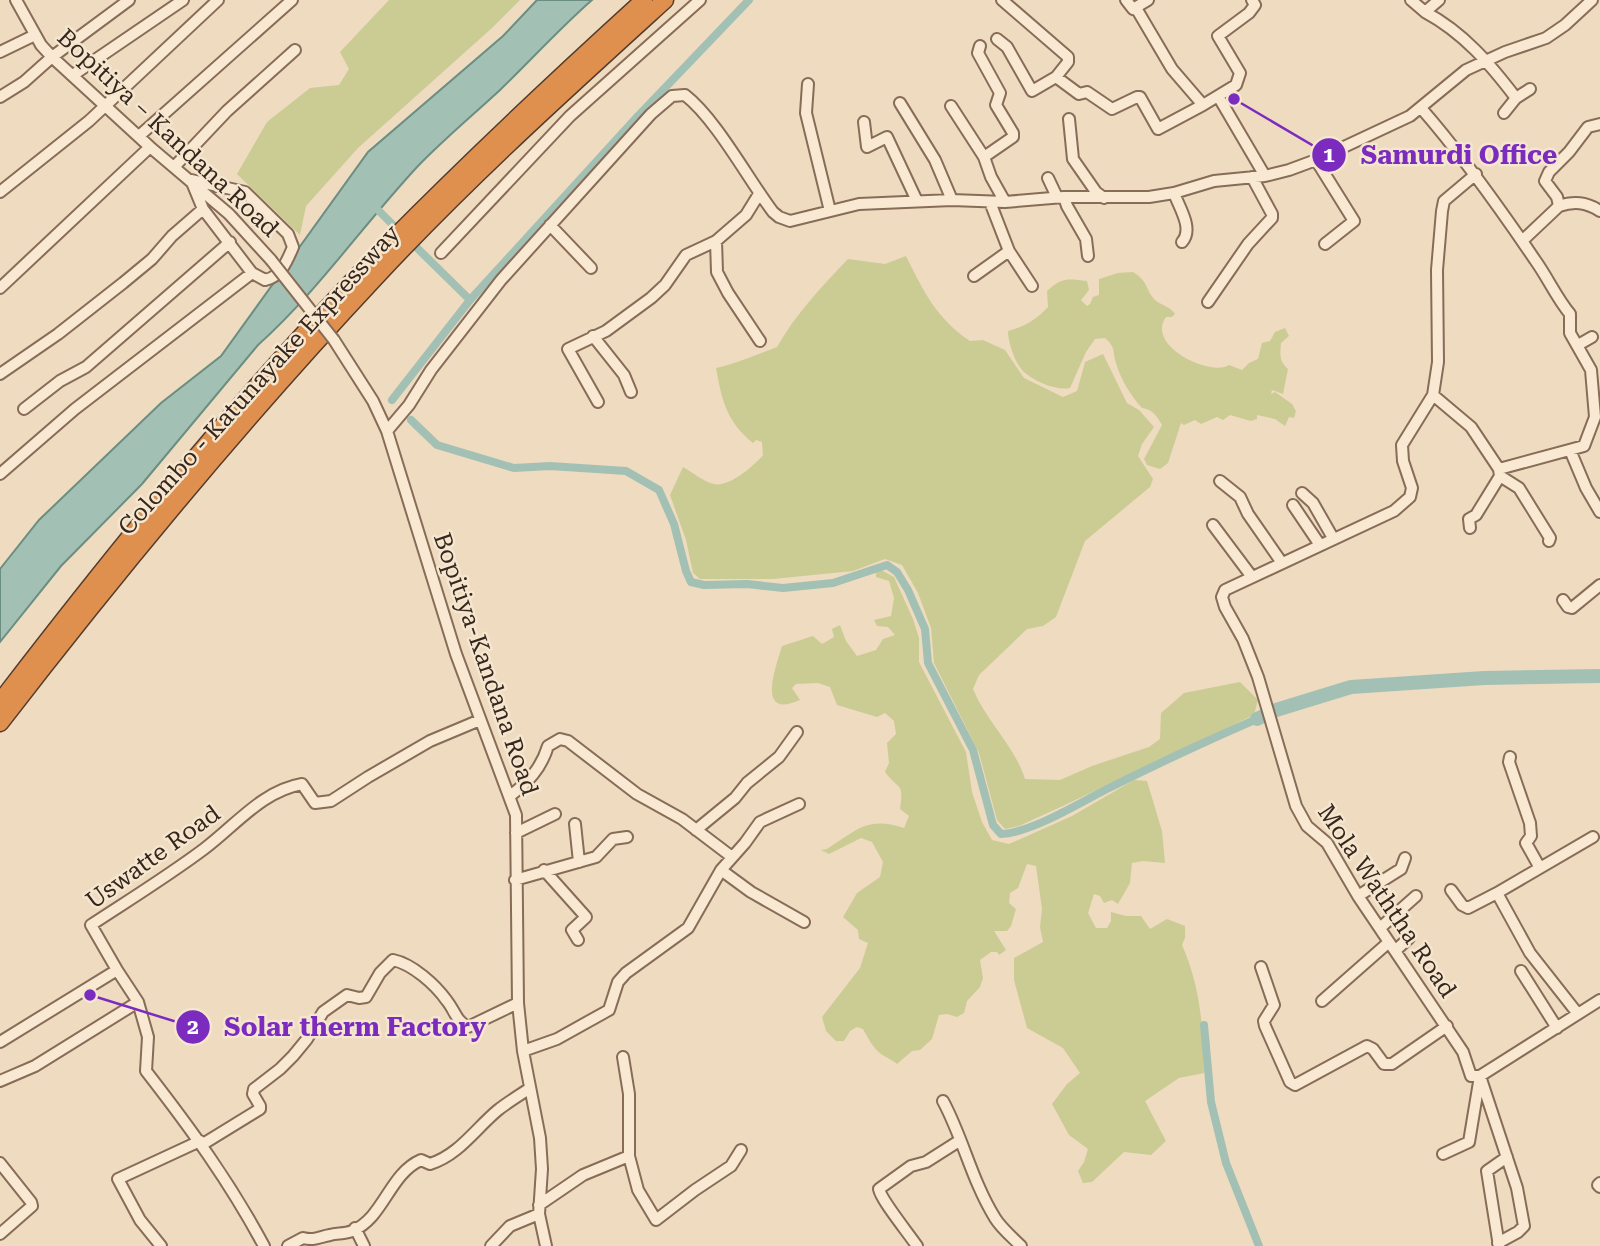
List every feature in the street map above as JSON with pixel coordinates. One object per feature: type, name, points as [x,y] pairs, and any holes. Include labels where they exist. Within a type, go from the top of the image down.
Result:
[{"type":"highway","name":"Colombo - Katunayake Expressway","points":[[0,723],[182,495],[406,237],[541,94],[643,0]]},
{"type":"highway","name":"Colombo - Katunayake Expressway","points":[[0,702],[66,615],[282,359],[406,237],[665,0]]},
{"type":"street","points":[[18,3],[30,0]]},
{"type":"street","points":[[0,97],[24,82],[52,57],[129,0]]},
{"type":"street","points":[[73,75],[183,0]]},
{"type":"street","points":[[0,192],[89,121],[218,0]]},
{"type":"street","points":[[139,136],[292,0]]},
{"type":"street","points":[[441,253],[570,116],[700,0]]},
{"type":"street","points":[[997,39],[1007,47],[1032,91],[1056,77],[1068,62],[1068,57],[1002,0]]},
{"type":"street","points":[[1126,0],[1133,9],[1136,8],[1172,69],[1203,105]]},
{"type":"street","points":[[1136,8],[1148,0]]},
{"type":"street","points":[[1056,77],[1079,94],[1087,92],[1112,109],[1140,97],[1158,129],[1236,85],[1240,73],[1218,36],[1249,13],[1255,5],[1252,0]]},
{"type":"street","points":[[1411,0],[1472,45],[1487,60],[1516,99]]},
{"type":"street","points":[[1425,12],[1439,0]]},
{"type":"street","points":[[387,431],[404,412],[431,370],[481,305],[651,114],[672,96],[685,95],[698,108],[759,194],[773,212],[784,220],[796,220],[859,204],[951,200],[1005,202],[1061,197],[1149,197],[1214,181],[1265,176],[1316,160],[1404,120],[1466,70],[1546,38],[1592,0]]},
{"type":"street","name":"Bopitiya – Kandana Road","points":[[18,3],[41,45],[52,57],[150,147],[229,214],[271,260]]},
{"type":"street","points":[[0,52],[35,35]]},
{"type":"street","points":[[980,46],[978,53],[981,62],[1000,93],[996,105],[1013,133],[1013,137],[984,158]]},
{"type":"street","points":[[175,166],[228,111],[295,50]]},
{"type":"street","points":[[808,84],[806,113],[830,211]]},
{"type":"street","points":[[1504,113],[1516,99],[1530,89]]},
{"type":"street","points":[[1218,96],[1265,176]]},
{"type":"street","points":[[900,103],[936,160],[951,200]]},
{"type":"street","points":[[951,106],[984,158],[1005,202]]},
{"type":"street","points":[[1421,108],[1476,174],[1538,263],[1557,298],[1570,314],[1570,333],[1591,370],[1595,417],[1584,446],[1500,472],[1476,514],[1469,519],[1470,528]]},
{"type":"street","points":[[1069,119],[1073,159],[1096,192],[1104,198]]},
{"type":"street","points":[[864,122],[867,148],[887,137],[917,201]]},
{"type":"street","points":[[1559,206],[1557,197],[1545,181],[1549,172],[1588,127],[1600,124]]},
{"type":"street","points":[[0,288],[150,147]]},
{"type":"street","points":[[1316,160],[1354,221],[1325,244]]},
{"type":"street","points":[[1476,174],[1444,201],[1442,211],[1437,270],[1438,362],[1433,395],[1471,427],[1500,472],[1519,488],[1550,538],[1549,541]]},
{"type":"street","points":[[1208,302],[1248,244],[1272,218],[1252,177]]},
{"type":"street","points":[[1048,178],[1086,239],[1088,256]]},
{"type":"street","points":[[191,180],[245,192],[288,234],[293,247],[285,265],[273,279],[265,280],[252,273],[204,209],[191,180]]},
{"type":"street","points":[[1174,192],[1186,224],[1186,237],[1182,242]]},
{"type":"street","points":[[598,402],[568,349],[606,331],[651,298],[665,285],[686,255],[716,241],[746,215],[759,194]]},
{"type":"street","points":[[990,202],[1009,251],[1032,286]]},
{"type":"street","points":[[1522,241],[1559,206],[1571,202],[1586,203],[1600,211]]},
{"type":"street","points":[[0,374],[58,334],[123,283],[204,209]]},
{"type":"street","points":[[550,225],[591,268]]},
{"type":"street","points":[[716,241],[717,272],[760,341]]},
{"type":"street","points":[[24,409],[60,381],[86,367],[230,242]]},
{"type":"street","points":[[974,276],[1009,251]]},
{"type":"street","name":"Bopitiya-Kandana Road","points":[[271,260],[334,340],[373,401],[387,431],[456,654],[516,815],[518,1003],[523,1051],[540,1138],[542,1168],[539,1209],[546,1246]]},
{"type":"street","points":[[0,474],[75,410],[252,273]]},
{"type":"street","points":[[593,335],[624,375],[631,392]]},
{"type":"street","points":[[1578,345],[1592,337]]},
{"type":"street","name":"Mola Waththa Road","points":[[1433,395],[1402,445],[1403,461],[1412,488],[1410,497],[1395,511],[1225,590],[1222,597],[1243,639],[1270,713],[1296,806],[1307,826],[1327,843],[1358,896],[1447,1026],[1463,1052],[1471,1076],[1479,1076]]},
{"type":"street","points":[[1570,450],[1586,488],[1600,512]]},
{"type":"street","points":[[1220,481],[1240,496],[1248,514],[1282,563]]},
{"type":"street","points":[[1302,493],[1313,503],[1334,538]]},
{"type":"street","points":[[1293,505],[1320,545]]},
{"type":"street","points":[[1213,525],[1252,578]]},
{"type":"street","points":[[1563,600],[1572,608],[1600,586]]},
{"type":"street","name":"Uswatte Road","points":[[264,1246],[239,1200],[202,1143],[146,1071],[148,1037],[138,1002],[91,925],[203,850],[265,799],[284,788],[302,784],[315,803],[331,801],[430,741],[480,720]]},
{"type":"street","points":[[696,830],[779,757],[797,732]]},
{"type":"street","points":[[510,796],[531,779],[544,761],[548,746],[560,738],[568,741],[637,794],[681,819],[732,857]]},
{"type":"street","points":[[1510,757],[1509,762],[1530,823],[1531,836],[1527,843],[1540,868]]},
{"type":"street","points":[[523,1051],[557,1039],[609,1010],[618,982],[626,972],[688,928],[721,870],[746,843],[760,822],[799,804]]},
{"type":"street","points":[[516,833],[555,814]]},
{"type":"street","points":[[575,824],[579,862]]},
{"type":"street","points":[[515,880],[596,857],[613,839],[627,837]]},
{"type":"street","points":[[1451,890],[1462,905],[1468,908],[1593,837]]},
{"type":"street","points":[[1358,896],[1401,869],[1405,858]]},
{"type":"street","points":[[544,870],[586,916],[572,930],[578,940]]},
{"type":"street","points":[[721,870],[751,892],[804,922]]},
{"type":"street","points":[[1497,893],[1530,953],[1578,1014]]},
{"type":"street","points":[[1380,928],[1416,896]]},
{"type":"street","points":[[1322,1001],[1392,946],[1409,938]]},
{"type":"street","points":[[160,1246],[140,1220],[118,1179],[202,1143],[260,1109],[253,1094],[254,1089],[293,1056],[323,1012],[348,995],[366,997],[380,973],[393,960],[405,962],[432,986],[448,1002],[459,1023],[468,1027],[518,1003]]},
{"type":"street","points":[[1261,967],[1274,1005],[1264,1021],[1265,1026],[1290,1082],[1294,1085],[1367,1046],[1373,1049],[1384,1064],[1392,1064],[1447,1026]]},
{"type":"street","points":[[0,1042],[117,970]]},
{"type":"street","points":[[1521,971],[1557,1028]]},
{"type":"street","points":[[1443,1154],[1469,1142],[1479,1076],[1600,1000]]},
{"type":"street","points":[[0,1081],[35,1066],[138,1002]]},
{"type":"street","points":[[623,1057],[629,1094],[629,1156],[638,1190],[656,1220],[731,1167],[741,1150]]},
{"type":"street","points":[[1479,1076],[1507,1157],[1517,1188],[1524,1226],[1498,1244],[1487,1171],[1507,1157]]},
{"type":"street","points":[[288,1246],[303,1238],[313,1241],[355,1228],[369,1220],[410,1164],[421,1160],[430,1164],[442,1160],[498,1110],[530,1088]]},
{"type":"street","points":[[943,1101],[995,1219],[1021,1246]]},
{"type":"street","points":[[917,1246],[886,1204],[879,1189],[911,1166],[928,1161],[959,1141]]},
{"type":"street","points":[[491,1246],[510,1226],[539,1209],[583,1175],[629,1156]]},
{"type":"street","points":[[0,1163],[32,1206],[0,1234]]},
{"type":"street","points":[[355,1228],[364,1246]]},
{"type":"green space","points":[[389,0],[520,0],[358,148],[306,206],[300,235],[237,174],[267,122],[310,88],[339,85],[349,69],[340,52]]},
{"type":"green space","points":[[906,256],[925,293],[940,313],[970,341],[983,340],[1005,350],[1024,378],[1063,397],[1077,391],[1085,362],[1103,354],[1127,403],[1139,410],[1154,427],[1142,444],[1138,456],[1153,479],[1150,487],[1085,541],[1056,617],[1043,626],[1027,629],[979,675],[973,689],[1014,755],[1025,779],[1060,780],[1149,747],[1160,739],[1161,713],[1184,693],[1240,682],[1258,700],[1254,715],[1065,805],[1019,826],[1005,829],[997,820],[979,753],[934,663],[931,628],[918,593],[902,565],[885,559],[853,571],[773,579],[700,579],[693,573],[686,540],[670,495],[683,467],[706,481],[720,484],[740,475],[763,455],[762,442],[756,440],[753,443],[731,418],[723,400],[716,368],[777,347],[801,312],[848,259],[885,264]]},
{"type":"green space","points":[[1133,272],[1142,279],[1155,300],[1175,314],[1166,317],[1162,328],[1164,338],[1172,348],[1196,363],[1220,368],[1229,365],[1242,370],[1258,359],[1262,343],[1270,341],[1275,332],[1285,328],[1289,336],[1281,343],[1280,354],[1288,369],[1283,394],[1272,390],[1271,394],[1275,392],[1292,404],[1296,411],[1294,418],[1289,417],[1285,426],[1275,419],[1257,415],[1257,419],[1251,421],[1230,415],[1223,420],[1217,417],[1201,424],[1195,420],[1184,425],[1181,423],[1168,463],[1160,469],[1147,465],[1144,459],[1162,425],[1152,412],[1142,408],[1130,392],[1118,369],[1112,347],[1105,338],[1095,339],[1086,352],[1070,388],[1058,388],[1039,382],[1021,368],[1013,353],[1008,331],[1030,322],[1048,307],[1047,291],[1065,280],[1087,281],[1089,290],[1081,300],[1087,306],[1093,297],[1099,295],[1099,279]]},
{"type":"green space","points":[[881,570],[894,577],[913,619],[919,638],[919,662],[966,752],[972,792],[982,822],[992,840],[1009,844],[1072,816],[1134,780],[1147,781],[1162,831],[1165,863],[1132,863],[1130,883],[1118,904],[1112,900],[1104,903],[1100,896],[1094,894],[1088,913],[1096,928],[1107,928],[1111,921],[1111,912],[1141,916],[1150,929],[1167,919],[1185,926],[1182,945],[1200,1008],[1204,1073],[1179,1078],[1145,1101],[1166,1141],[1151,1155],[1124,1152],[1092,1182],[1083,1183],[1078,1171],[1088,1149],[1069,1135],[1052,1104],[1067,1084],[1080,1073],[1063,1048],[1027,1028],[1014,980],[1014,958],[1043,942],[1036,866],[1027,864],[1018,888],[1010,893],[1009,903],[1016,909],[1011,926],[1007,931],[994,931],[1006,950],[999,955],[997,952],[991,952],[980,960],[983,978],[980,987],[967,1001],[964,1013],[957,1017],[939,1015],[932,1039],[920,1050],[912,1051],[897,1064],[878,1052],[863,1029],[857,1027],[850,1031],[844,1041],[836,1041],[826,1031],[822,1017],[860,968],[868,943],[859,939],[858,930],[843,917],[857,893],[880,877],[883,862],[872,842],[861,838],[829,854],[821,850],[871,824],[904,828],[909,816],[900,809],[901,790],[885,772],[889,763],[887,743],[896,734],[894,721],[885,713],[877,717],[837,705],[830,687],[818,683],[796,684],[792,688],[800,700],[786,704],[777,703],[773,697],[773,678],[782,646],[813,636],[822,644],[834,637],[832,629],[840,625],[846,641],[857,656],[876,650],[883,639],[895,635],[888,627],[877,626],[874,620],[891,616],[894,598],[889,581],[876,577],[876,573]]},
{"type":"shaded area","points":[[537,0],[592,0],[418,166],[301,303],[258,345],[142,484],[61,566],[0,642],[0,569],[39,520],[161,403],[221,356],[368,152],[503,36]]},
{"type":"waterway","points":[[392,400],[470,300],[638,116],[749,0]]},
{"type":"waterway","points":[[372,204],[400,232]]},
{"type":"waterway","points":[[410,241],[470,300]]},
{"type":"waterway","points":[[411,420],[437,445],[514,468],[550,466],[626,471],[659,490],[674,524],[691,582],[704,585],[747,584],[783,588],[833,583],[887,565],[897,572],[925,629],[928,663],[973,750],[993,825],[1001,834],[1026,829],[1054,817],[1162,762],[1257,719]]},
{"type":"waterway","points":[[1257,719],[1276,710],[1351,687],[1484,678],[1600,676]]},
{"type":"waterway","points":[[1204,1025],[1211,1102],[1226,1163],[1259,1246]]},
{"type":"place","name":"Samurdi Office","points":[[1234,99]]},
{"type":"place","name":"Solar therm Factory","points":[[90,995]]}]
